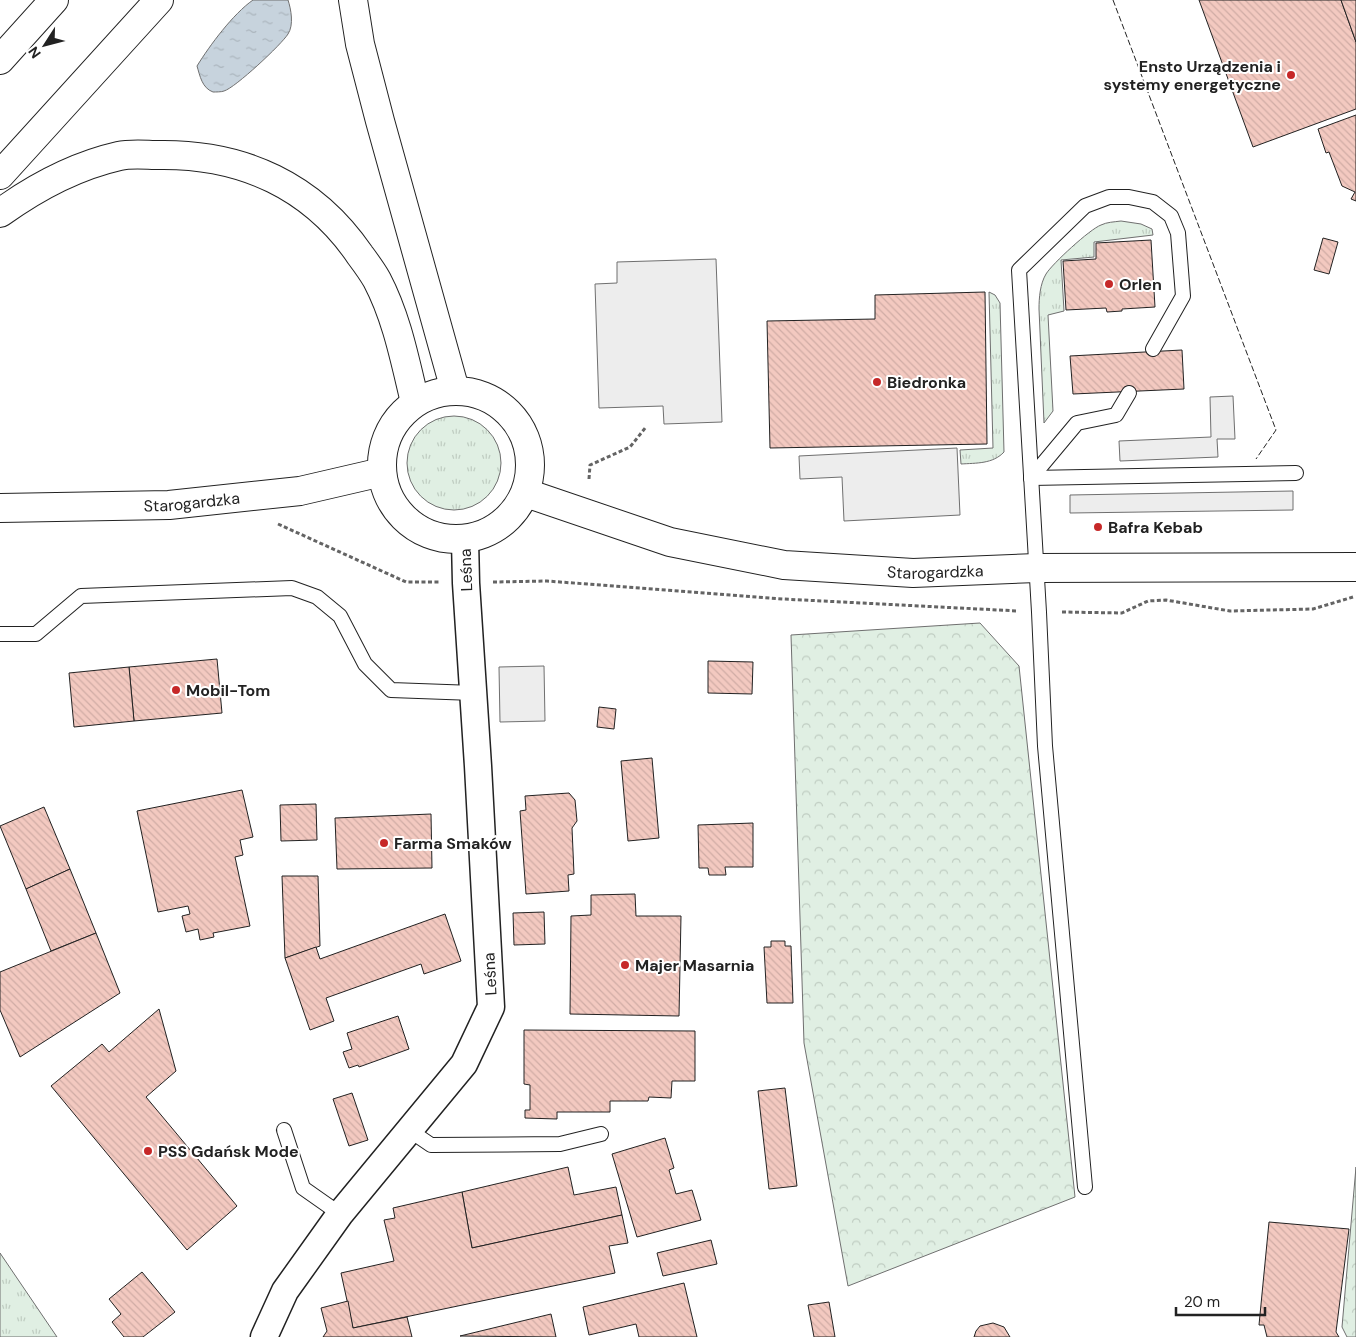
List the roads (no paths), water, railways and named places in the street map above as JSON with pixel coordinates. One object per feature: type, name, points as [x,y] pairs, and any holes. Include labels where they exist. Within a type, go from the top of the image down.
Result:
[{"type":"main road","points":[[0,60],[54,0]]},
{"type":"main road","points":[[0,175],[159,0]]},
{"type":"main road","points":[[353,0],[360,44],[380,121],[455,390]]},
{"type":"main road","points":[[0,213],[31,191],[77,169],[120,156],[169,155],[214,158],[247,167],[279,181],[314,204],[345,234],[376,279],[391,311],[415,402]]},
{"type":"main road","points":[[455,390],[484,395],[509,411],[526,436],[531,464],[526,493],[512,516],[491,532],[465,540],[435,537],[409,524],[390,500],[382,472],[382,452],[389,432],[400,416],[415,402],[434,393],[455,390]]},
{"type":"main road","name":"Starogardzka","points":[[0,508],[169,505],[300,491],[382,472]]},
{"type":"main road","name":"Starogardzka","points":[[526,493],[670,542],[784,564],[913,573],[1037,568],[1356,567]]},
{"type":"street","name":"Leśna","points":[[264,1337],[285,1291],[340,1214],[464,1064],[491,1007],[465,540]]},
{"type":"lane","points":[[1084,1187],[1045,746],[1037,568],[1019,270],[1085,206],[1109,197],[1129,197],[1153,202],[1171,216],[1178,233],[1183,296],[1153,349]]},
{"type":"lane","points":[[1031,478],[1077,423],[1116,416],[1129,393]]},
{"type":"lane","points":[[1031,478],[1296,473]]},
{"type":"lane","points":[[0,634],[36,634],[81,596],[292,588],[317,597],[340,616],[365,664],[391,690],[474,693]]},
{"type":"lane","points":[[284,1130],[303,1188],[340,1214]]},
{"type":"lane","points":[[409,1130],[431,1145],[560,1144],[601,1134]]},
{"type":"water","points":[[253,0],[288,0],[291,17],[290,30],[277,47],[238,82],[224,91],[213,92],[204,85],[197,66],[222,30]]},
{"type":"place","name":"Ensto Urządzenia i systemy energetyczne","points":[[1291,75]]},
{"type":"place","name":"Orlen","points":[[1109,284]]},
{"type":"place","name":"Biedronka","points":[[877,382]]},
{"type":"place","name":"Bafra Kebab","points":[[1098,527]]},
{"type":"place","name":"Mobil-Tom","points":[[176,690]]},
{"type":"place","name":"Farma Smaków","points":[[384,843]]},
{"type":"place","name":"Majer Masarnia","points":[[625,965]]},
{"type":"place","name":"PSS Gdańsk Mode","points":[[148,1151]]}]
